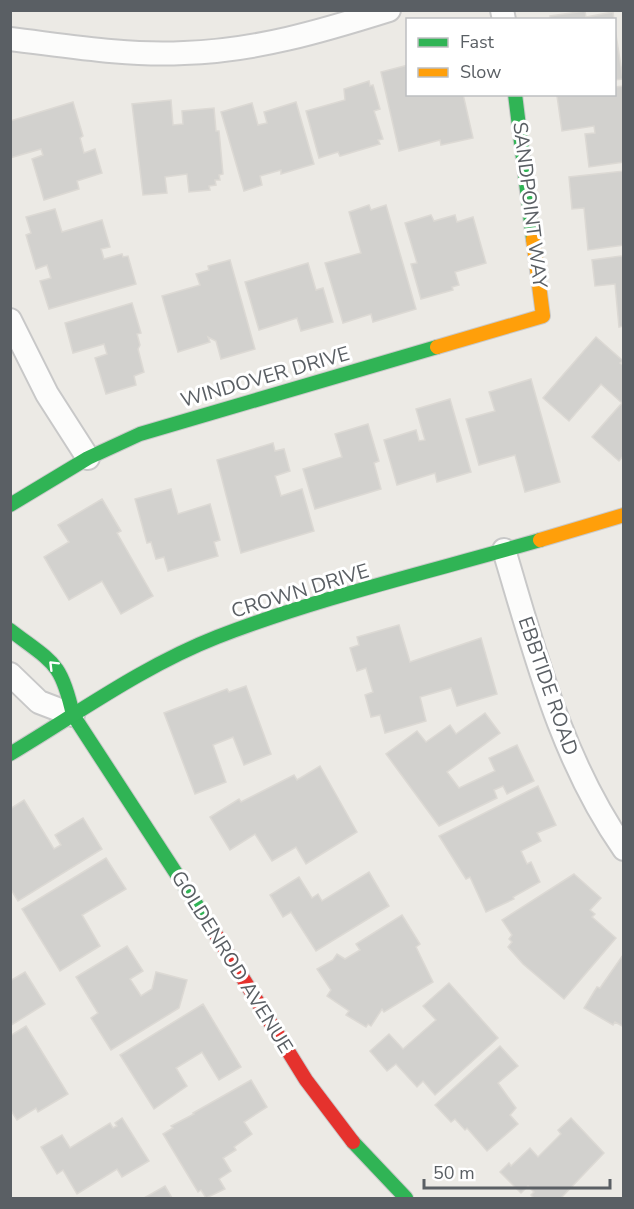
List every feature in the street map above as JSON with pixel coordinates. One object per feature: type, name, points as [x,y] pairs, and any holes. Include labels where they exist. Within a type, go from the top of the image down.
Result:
[{"type":"street","points":[[10,39],[126,52],[183,53],[240,48],[296,37],[384,11]]},
{"type":"street","name":"SANDPOINT WAY","points":[[515,96],[543,316]]},
{"type":"street","name":"WINDOVER DRIVE","points":[[10,505],[88,458],[140,434],[543,316]]},
{"type":"street","points":[[10,320],[47,394],[88,458]]},
{"type":"street","name":"CROWN DRIVE","points":[[10,754],[156,666],[215,638],[276,617],[624,515]]},
{"type":"street","name":"EBBTIDE ROAD","points":[[504,550],[550,703],[564,738],[579,772],[624,849]]},
{"type":"street","name":"GOLDENROD AVENUE","points":[[10,630],[57,666],[65,680],[73,715],[176,870],[306,1080],[354,1144],[406,1198]]},
{"type":"street","points":[[10,674],[39,702],[73,715]]},
{"type":"building","points":[[585,11],[586,17],[613,12],[614,18],[550,18],[550,16]]},
{"type":"building","points":[[616,35],[623,79],[616,80]]},
{"type":"building","points":[[406,66],[406,96],[463,96],[473,138],[441,145],[440,140],[399,151],[381,72]]},
{"type":"building","points":[[369,81],[370,86],[373,85],[380,109],[374,111],[383,139],[378,140],[380,144],[340,156],[338,152],[319,158],[306,111],[345,100],[344,89]]},
{"type":"building","points":[[624,86],[624,162],[589,167],[585,134],[595,133],[594,126],[562,131],[557,96],[616,96],[616,87]]},
{"type":"building","points":[[171,100],[173,125],[183,124],[182,111],[214,108],[216,131],[219,131],[223,174],[219,175],[220,180],[215,180],[216,185],[209,186],[210,190],[189,192],[187,174],[165,177],[167,193],[143,195],[132,104]]},
{"type":"building","points":[[73,102],[83,136],[80,138],[84,153],[95,149],[102,173],[77,181],[79,189],[44,200],[32,159],[43,155],[41,149],[10,158],[10,121]]},
{"type":"building","points":[[296,102],[314,164],[281,174],[281,170],[260,176],[262,185],[244,191],[221,112],[252,103],[258,125],[267,123],[264,112]]},
{"type":"building","points":[[624,171],[624,245],[588,250],[584,208],[572,209],[569,177]]},
{"type":"building","points":[[369,205],[371,210],[386,205],[416,309],[373,322],[371,314],[343,323],[325,263],[361,253],[349,212]]},
{"type":"building","points":[[55,209],[62,232],[102,220],[110,247],[101,249],[104,259],[122,254],[123,257],[128,256],[136,284],[49,309],[40,281],[51,278],[47,265],[36,269],[26,235],[31,233],[26,217]]},
{"type":"building","points":[[431,215],[434,221],[455,215],[457,222],[473,217],[486,263],[455,272],[459,285],[452,287],[453,290],[421,299],[411,264],[417,263],[405,223]]},
{"type":"building","points":[[621,256],[624,258],[624,326],[619,327],[615,284],[595,286],[592,260]]},
{"type":"building","points":[[230,260],[255,349],[221,359],[216,341],[208,337],[210,342],[178,352],[162,296],[200,285],[196,274],[209,270],[208,266]]},
{"type":"building","points":[[308,263],[316,290],[323,288],[333,322],[301,331],[297,318],[259,330],[245,282]]},
{"type":"building","points":[[132,303],[141,333],[137,334],[140,345],[138,349],[144,372],[134,376],[136,385],[106,394],[95,358],[107,354],[104,344],[73,353],[65,323]]},
{"type":"building","points":[[596,337],[623,361],[620,363],[624,366],[624,455],[619,461],[592,437],[622,403],[601,384],[569,421],[543,398]]},
{"type":"building","points":[[531,379],[560,482],[525,492],[515,455],[479,465],[466,419],[495,411],[489,392]]},
{"type":"building","points":[[450,399],[471,472],[437,482],[435,473],[397,485],[384,440],[416,430],[419,441],[425,440],[416,409]]},
{"type":"building","points":[[368,424],[379,461],[374,463],[381,489],[315,509],[303,469],[342,457],[335,434]]},
{"type":"building","points":[[273,443],[275,451],[284,449],[290,471],[275,476],[281,496],[302,489],[314,531],[241,553],[217,460]]},
{"type":"building","points":[[171,489],[178,514],[210,504],[220,540],[214,542],[218,556],[168,571],[164,557],[156,559],[151,542],[147,543],[135,499]]},
{"type":"building","points":[[102,499],[121,531],[117,533],[153,596],[121,614],[102,581],[69,600],[44,557],[69,542],[58,525]]},
{"type":"building","points":[[399,625],[410,662],[481,638],[497,694],[457,706],[451,688],[420,697],[426,721],[385,733],[380,715],[371,717],[365,695],[373,692],[366,668],[357,671],[350,648],[359,645],[357,637]]},
{"type":"building","points":[[246,686],[271,754],[244,765],[233,737],[213,745],[226,782],[195,794],[164,713],[227,689],[229,692]]},
{"type":"building","points":[[485,713],[500,733],[447,772],[459,788],[495,771],[489,758],[517,745],[534,781],[507,794],[503,786],[494,790],[497,798],[439,826],[386,754],[417,731],[426,742],[450,725],[456,734]]},
{"type":"building","points":[[320,766],[357,832],[306,864],[296,847],[272,861],[255,834],[230,850],[210,817],[239,799],[241,802],[294,775],[297,780]]},
{"type":"building","points":[[538,786],[556,825],[537,833],[541,841],[521,851],[527,864],[531,862],[540,882],[513,897],[514,899],[486,912],[470,877],[466,879],[439,836]]},
{"type":"building","points":[[24,800],[54,849],[61,845],[55,835],[83,818],[102,849],[18,901],[10,888],[10,809]]},
{"type":"building","points":[[106,858],[126,889],[82,915],[100,946],[60,971],[22,909]]},
{"type":"building","points":[[369,872],[389,906],[316,951],[291,912],[283,917],[270,895],[299,877],[312,898],[318,894],[322,901]]},
{"type":"building","points":[[574,874],[601,898],[590,910],[595,914],[592,917],[616,938],[564,999],[523,964],[508,947],[512,942],[509,939],[512,935],[502,920]]},
{"type":"building","points":[[402,915],[420,944],[416,947],[433,982],[384,1012],[382,1009],[371,1026],[368,1024],[366,1027],[346,1015],[349,1011],[327,996],[331,990],[317,969],[333,960],[337,954],[345,959],[360,950],[356,944]]},
{"type":"building","points":[[127,946],[143,971],[130,979],[141,996],[152,989],[156,972],[187,980],[179,1008],[111,1050],[91,1018],[98,1013],[76,977]]},
{"type":"building","points":[[623,955],[624,1027],[615,1022],[613,1025],[584,1008],[597,987],[600,988]]},
{"type":"building","points":[[25,972],[45,1004],[10,1026],[10,981]]},
{"type":"building","points":[[449,983],[498,1038],[435,1095],[423,1081],[417,1087],[396,1064],[387,1071],[370,1051],[389,1034],[403,1049],[436,1020],[423,1006]]},
{"type":"building","points":[[203,1004],[241,1067],[219,1080],[202,1052],[176,1068],[187,1086],[154,1109],[120,1055]]},
{"type":"building","points":[[26,1026],[68,1094],[38,1112],[36,1108],[17,1120],[10,1109],[10,1036]]},
{"type":"building","points":[[500,1046],[518,1066],[498,1083],[516,1108],[510,1115],[518,1124],[487,1151],[467,1128],[465,1130],[455,1119],[451,1122],[435,1105]]},
{"type":"building","points":[[251,1080],[267,1107],[244,1122],[252,1134],[234,1147],[236,1150],[223,1158],[231,1171],[219,1179],[225,1189],[206,1198],[201,1190],[198,1192],[163,1134],[173,1128],[171,1126]]},
{"type":"building","points":[[122,1118],[149,1161],[122,1177],[117,1169],[77,1194],[63,1170],[57,1174],[41,1147],[62,1135],[70,1148],[110,1123],[113,1128],[117,1126],[115,1123]]},
{"type":"building","points":[[571,1118],[604,1153],[561,1198],[534,1198],[531,1195],[534,1192],[528,1186],[521,1193],[500,1172],[509,1163],[511,1166],[530,1148],[538,1157],[561,1134],[558,1130]]},
{"type":"building","points":[[165,1186],[172,1198],[144,1198]]},
{"type":"traffic: fast","points":[[515,96],[533,239]]},
{"type":"traffic: fast","points":[[10,505],[88,458],[140,434],[437,347]]},
{"type":"traffic: fast","points":[[10,754],[137,676],[217,637],[296,609],[540,540]]},
{"type":"traffic: fast","points":[[10,630],[46,657],[59,673],[69,697],[73,715],[213,930]]},
{"type":"traffic: fast","points":[[353,1142],[406,1198]]},
{"type":"traffic: slow","points":[[437,347],[543,316],[533,239]]},
{"type":"traffic: slow","points":[[540,540],[624,515]]},
{"type":"traffic: jam","points":[[213,930],[306,1080],[353,1142]]}]
